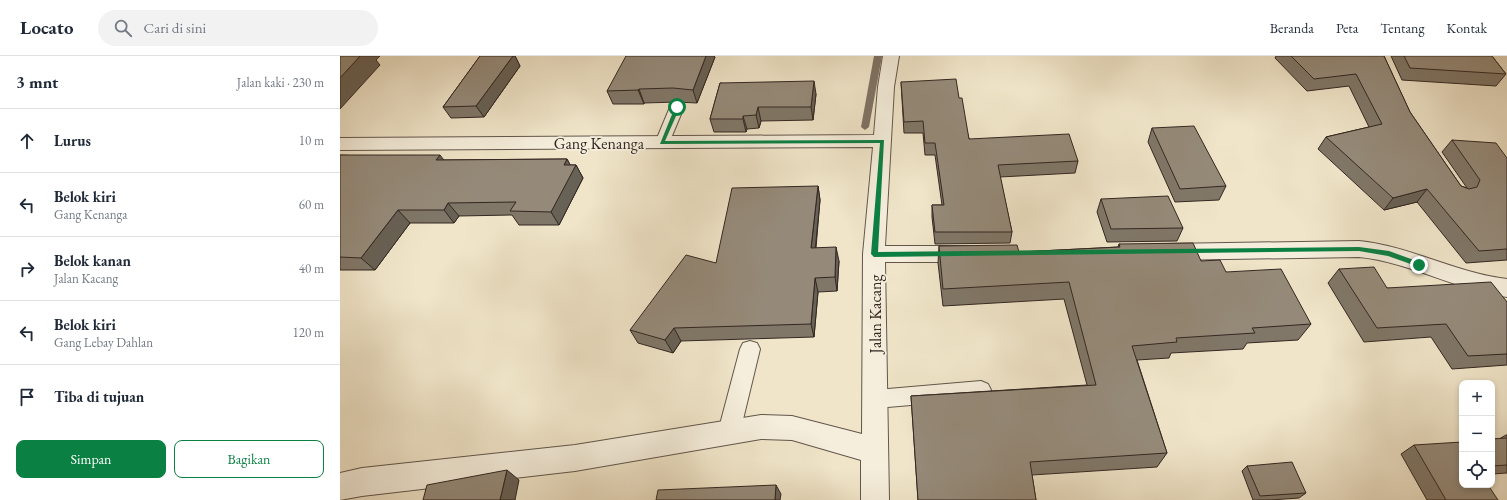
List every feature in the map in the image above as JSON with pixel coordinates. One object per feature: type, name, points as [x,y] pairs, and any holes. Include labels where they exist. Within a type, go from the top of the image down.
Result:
[{"type":"street","name":"Jalan Kacang","points":[[875,500],[876,399],[874,254],[886,87],[891,56]]},
{"type":"street","name":"Gang Kenanga","points":[[340,144],[882,141]]},
{"type":"street","points":[[1149,252],[1359,249],[1389,253],[1446,275],[1486,286],[1507,288]]},
{"type":"street","points":[[874,254],[984,254]]},
{"type":"street","points":[[340,487],[362,482],[582,457],[762,427],[792,428],[876,452]]},
{"type":"lane","points":[[662,143],[677,107]]},
{"type":"lane","points":[[729,432],[750,349]]},
{"type":"lane","points":[[876,399],[981,390]]},
{"type":"building","points":[[340,56],[360,56],[340,78]]},
{"type":"building","points":[[480,56],[513,56],[476,106],[443,107]]},
{"type":"building","points":[[626,56],[706,56],[693,90],[673,88],[607,91]]},
{"type":"building","points":[[1291,56],[1384,56],[1410,112],[1461,186],[1469,189],[1477,187],[1480,180],[1452,140],[1496,143],[1507,158],[1507,249],[1479,251],[1427,189],[1393,198],[1326,137],[1382,124],[1356,74],[1314,79]]},
{"type":"building","points":[[1404,56],[1492,56],[1506,74],[1410,68]]},
{"type":"building","points":[[956,79],[959,98],[962,98],[969,139],[1069,134],[1078,161],[998,165],[1012,232],[935,232],[932,205],[944,205],[935,143],[925,143],[923,121],[904,122],[901,82]]},
{"type":"building","points":[[814,81],[811,107],[758,107],[756,115],[743,116],[743,119],[710,119],[720,83]]},
{"type":"building","points":[[1194,126],[1226,186],[1180,189],[1152,128]]},
{"type":"building","points":[[340,155],[440,155],[436,160],[567,159],[564,165],[576,165],[551,212],[510,211],[516,202],[448,203],[444,210],[398,210],[361,258],[340,257]]},
{"type":"building","points":[[818,186],[811,248],[836,247],[835,277],[815,278],[811,324],[674,328],[665,340],[630,330],[686,255],[716,263],[732,188]]},
{"type":"building","points":[[1168,196],[1183,228],[1111,229],[1101,199]]},
{"type":"building","points":[[1193,243],[1201,261],[1220,260],[1226,272],[1281,269],[1311,324],[1252,328],[1255,333],[1176,338],[1177,342],[1132,346],[1167,453],[1030,462],[1036,500],[918,500],[911,396],[1096,385],[1069,282],[943,289],[939,246],[1017,245],[1019,252],[1120,247],[1119,244]]},
{"type":"building","points":[[1374,267],[1387,288],[1491,282],[1507,302],[1507,354],[1468,356],[1446,324],[1377,328],[1339,269]]},
{"type":"building","points":[[1507,438],[1507,465],[1495,466],[1495,439]]},
{"type":"building","points":[[1459,442],[1459,488],[1490,488],[1498,500],[1446,500],[1414,445]]},
{"type":"building","points":[[1292,462],[1306,493],[1260,496],[1247,466]]},
{"type":"building","points":[[507,470],[500,500],[423,500],[427,485]]},
{"type":"building","points":[[776,485],[775,500],[656,500],[658,490]]},
{"type":"waterway","points":[[865,127],[878,56]]},
{"type":"route","points":[[677,107],[662,143],[882,141],[874,254],[1110,253],[1359,249],[1389,253],[1419,265]]}]
